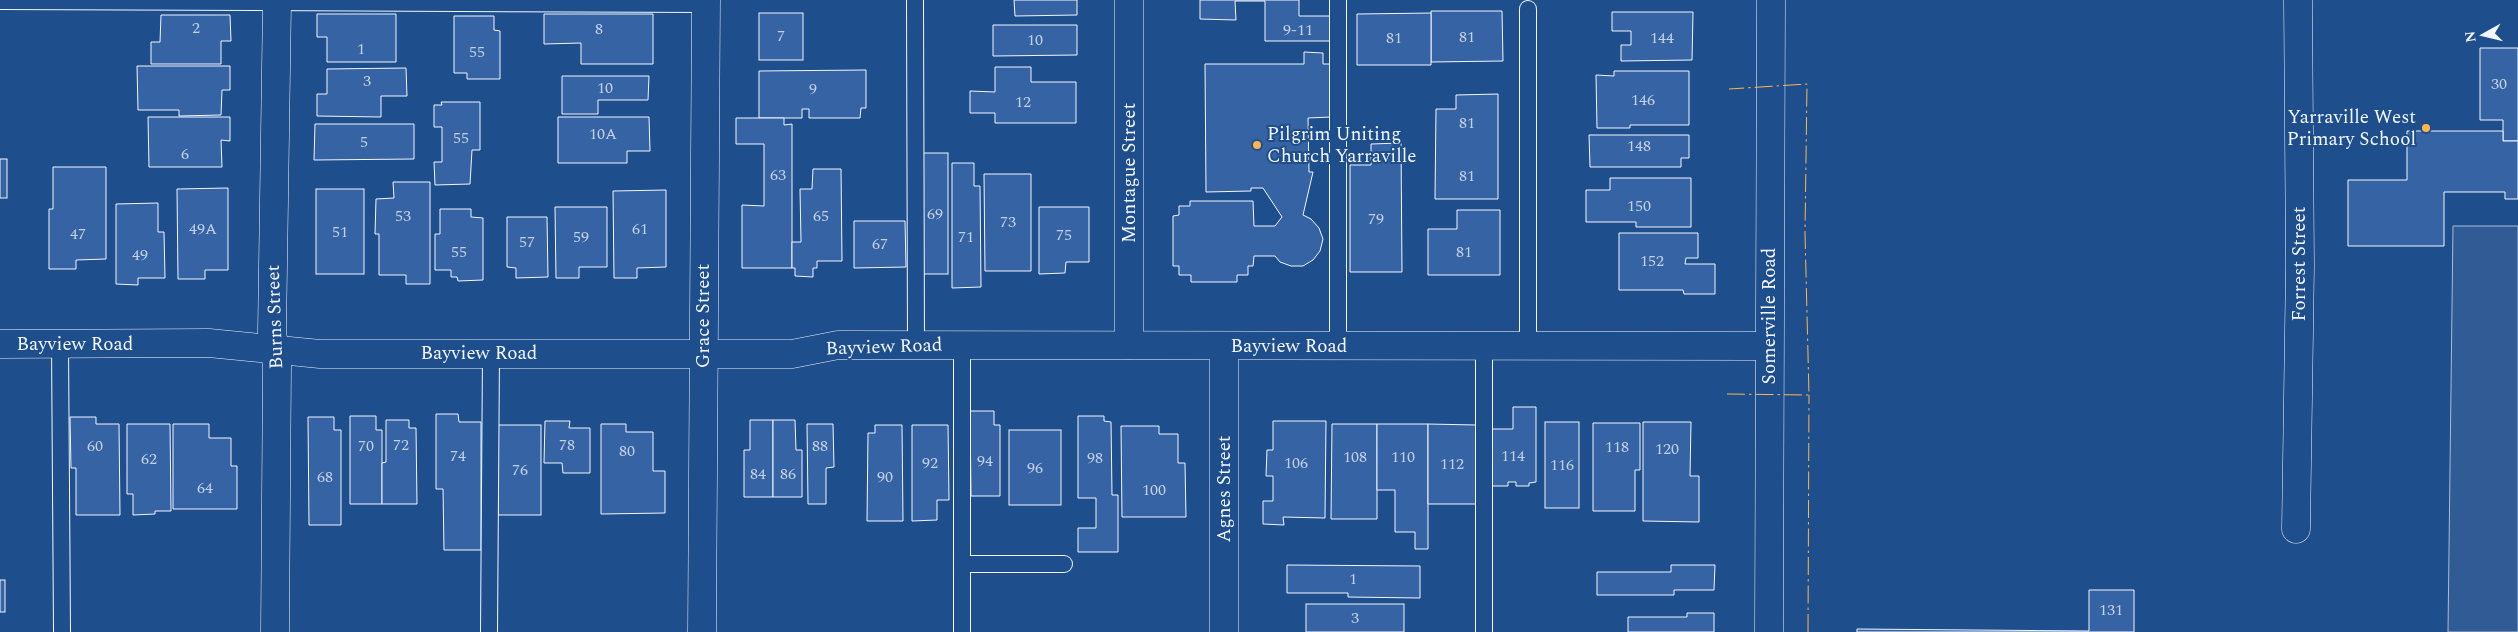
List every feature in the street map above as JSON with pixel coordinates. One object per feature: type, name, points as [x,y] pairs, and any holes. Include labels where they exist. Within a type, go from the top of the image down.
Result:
[{"type":"street","name":"Montague Street","points":[[1129,0],[1129,345]]},
{"type":"street","name":"Somerville Road","points":[[1769,632],[1768,346],[1771,0]]},
{"type":"street","name":"Forrest Street","points":[[2296,529],[2300,276],[2298,0]]},
{"type":"street","name":"Burns Street","points":[[276,632],[277,366],[272,332],[277,2]]},
{"type":"street","name":"Grace Street","points":[[702,632],[706,2]]},
{"type":"street","name":"Bayview Road","points":[[0,344],[209,343],[320,354],[792,354],[838,345],[1768,346]]},
{"type":"street","name":"Agnes Street","points":[[1224,346],[1224,632]]},
{"type":"lane","points":[[915,0],[916,345]]},
{"type":"lane","points":[[1338,0],[1338,345]]},
{"type":"lane","points":[[0,1],[706,2]]},
{"type":"lane","points":[[1528,9],[1528,346]]},
{"type":"lane","points":[[60,344],[62,632]]},
{"type":"lane","points":[[962,345],[962,632]]},
{"type":"lane","points":[[1484,346],[1484,632]]},
{"type":"lane","points":[[489,632],[491,353]]},
{"type":"lane","points":[[962,564],[1064,564]]},
{"type":"shaded area","points":[[2453,226],[2518,226],[2518,632],[2448,632]]},
{"type":"building","points":[[1014,0],[1077,0],[1077,15],[1015,16]]},
{"type":"building","points":[[1200,0],[1299,0],[1299,16],[1330,16],[1330,41],[1265,41],[1265,1],[1235,1],[1236,20],[1200,19]]},
{"type":"building","points":[[1431,11],[1502,11],[1503,61],[1431,62]]},
{"type":"building","points":[[1612,12],[1693,12],[1692,60],[1621,61],[1621,45],[1631,45],[1631,31],[1612,31]]},
{"type":"building","points":[[759,13],[803,13],[803,60],[759,60]]},
{"type":"building","points":[[1431,13],[1431,65],[1357,65],[1357,14]]},
{"type":"building","points":[[317,14],[396,14],[396,62],[327,62],[327,37],[317,37]]},
{"type":"building","points":[[544,14],[653,14],[653,64],[581,64],[581,43],[544,44]]},
{"type":"building","points":[[161,15],[230,15],[231,41],[221,41],[221,64],[151,64],[151,42],[160,42]]},
{"type":"building","points":[[454,16],[494,16],[494,30],[500,31],[500,79],[467,79],[467,73],[454,73]]},
{"type":"building","points":[[993,25],[1077,25],[1077,55],[993,56]]},
{"type":"building","points":[[2480,48],[2518,48],[2518,141],[2503,141],[2503,120],[2480,120]]},
{"type":"building","name":"Pilgrim Uniting Church Yarraville","points":[[1304,52],[1323,53],[1323,64],[1330,64],[1331,117],[1308,118],[1309,172],[1313,172],[1303,215],[1311,219],[1319,228],[1323,239],[1320,251],[1313,260],[1303,266],[1291,266],[1280,262],[1275,256],[1254,256],[1253,266],[1248,266],[1248,275],[1237,275],[1237,282],[1191,282],[1191,275],[1179,275],[1179,266],[1173,266],[1173,216],[1179,215],[1179,206],[1190,206],[1190,201],[1253,201],[1254,226],[1275,226],[1282,217],[1263,188],[1251,188],[1251,191],[1206,192],[1205,64],[1304,64]]},
{"type":"building","points":[[137,66],[230,66],[230,90],[222,90],[221,115],[179,116],[179,110],[138,110]]},
{"type":"building","points":[[995,67],[1031,67],[1031,82],[1076,82],[1076,123],[995,123],[995,113],[970,113],[970,91],[995,92]]},
{"type":"building","points":[[406,68],[407,96],[381,96],[381,117],[317,116],[317,94],[327,94],[327,69]]},
{"type":"building","points":[[866,70],[866,108],[861,108],[860,118],[809,118],[809,109],[802,109],[802,118],[759,118],[759,71]]},
{"type":"building","points":[[1614,71],[1689,71],[1689,125],[1630,125],[1630,128],[1597,128],[1596,75],[1614,76]]},
{"type":"building","points":[[562,76],[649,76],[648,100],[598,100],[598,114],[562,114]]},
{"type":"building","points":[[1498,94],[1498,199],[1435,199],[1436,109],[1456,109],[1456,95]]},
{"type":"building","points":[[441,102],[480,102],[480,150],[472,150],[470,184],[435,185],[434,162],[442,162],[442,127],[434,127],[434,105],[442,105]]},
{"type":"building","points":[[148,117],[230,117],[230,141],[221,140],[222,167],[149,167]]},
{"type":"building","points":[[558,117],[649,117],[650,151],[627,151],[627,163],[558,163]]},
{"type":"building","points":[[736,118],[784,118],[784,125],[792,124],[792,268],[742,268],[742,205],[764,206],[764,144],[736,144]]},
{"type":"building","points":[[315,124],[414,124],[414,159],[314,160]]},
{"type":"building","points":[[2407,131],[2503,131],[2503,141],[2518,141],[2518,199],[2505,199],[2505,192],[2444,192],[2444,246],[2348,246],[2348,180],[2407,180]]},
{"type":"building","points":[[1589,135],[1689,135],[1689,158],[1681,158],[1681,167],[1590,167]]},
{"type":"building","points":[[1401,143],[1402,272],[1350,272],[1350,165],[1371,165],[1371,144]]},
{"type":"building","points":[[922,153],[948,153],[948,274],[922,274]]},
{"type":"building","points":[[0,159],[7,159],[7,198],[0,198]]},
{"type":"building","points":[[952,163],[974,163],[974,186],[980,186],[981,287],[952,288]]},
{"type":"building","points":[[53,167],[106,167],[106,259],[76,260],[76,269],[49,269],[49,209],[53,209]]},
{"type":"building","points":[[813,169],[841,169],[842,261],[817,261],[817,268],[813,268],[813,277],[795,276],[795,268],[792,268],[792,242],[801,242],[800,189],[812,189]]},
{"type":"building","points":[[984,174],[1031,174],[1031,271],[985,271]]},
{"type":"building","points":[[1610,178],[1691,178],[1691,227],[1636,227],[1636,222],[1586,222],[1586,190],[1610,190]]},
{"type":"building","points":[[393,182],[430,182],[430,284],[406,284],[406,275],[379,275],[379,234],[375,234],[376,199],[394,198]]},
{"type":"building","points":[[228,188],[228,270],[205,270],[205,279],[178,279],[177,189]]},
{"type":"building","points":[[316,189],[364,189],[364,274],[316,274]]},
{"type":"building","points":[[666,190],[666,267],[637,268],[637,278],[614,278],[613,191]]},
{"type":"building","points":[[158,203],[158,232],[164,232],[165,278],[138,278],[138,285],[116,284],[116,204]]},
{"type":"building","points":[[555,207],[607,207],[607,267],[579,267],[579,278],[556,278]]},
{"type":"building","points":[[1039,207],[1089,207],[1089,262],[1066,262],[1065,273],[1039,274]]},
{"type":"building","points":[[440,209],[471,209],[471,217],[483,218],[483,280],[458,281],[457,277],[451,277],[451,270],[435,270],[435,234],[440,234]]},
{"type":"building","points":[[1457,210],[1500,210],[1500,275],[1428,275],[1428,229],[1457,229]]},
{"type":"building","points":[[507,217],[547,217],[548,277],[516,278],[516,268],[507,267]]},
{"type":"building","points":[[854,221],[905,221],[906,267],[854,268]]},
{"type":"building","points":[[1619,233],[1698,233],[1698,258],[1686,258],[1685,264],[1715,264],[1715,294],[1684,294],[1683,290],[1619,290]]},
{"type":"building","points":[[1513,407],[1536,407],[1536,482],[1529,483],[1529,486],[1516,486],[1516,482],[1508,482],[1508,486],[1490,486],[1491,429],[1513,429]]},
{"type":"building","points":[[970,411],[994,411],[994,425],[1000,425],[1000,496],[971,496]]},
{"type":"building","points":[[436,414],[458,414],[459,422],[481,422],[481,550],[444,550],[443,489],[436,489]]},
{"type":"building","points":[[350,416],[376,416],[376,430],[382,430],[382,504],[350,504]]},
{"type":"building","points":[[1078,416],[1104,416],[1104,421],[1111,422],[1112,495],[1118,495],[1118,552],[1078,552],[1078,528],[1096,528],[1096,498],[1078,498]]},
{"type":"building","points":[[70,417],[96,417],[96,424],[119,424],[120,515],[76,515],[76,468],[71,468]]},
{"type":"building","points":[[308,417],[334,417],[334,430],[341,430],[341,525],[309,525]]},
{"type":"building","points":[[386,420],[409,420],[409,428],[416,428],[417,504],[382,504],[382,463],[386,462]]},
{"type":"building","points":[[750,420],[773,420],[773,497],[744,497],[744,450],[750,450]]},
{"type":"building","points":[[773,420],[795,420],[796,450],[802,450],[802,497],[773,497]]},
{"type":"building","points":[[545,421],[570,421],[569,428],[590,428],[590,473],[563,473],[562,463],[544,463]]},
{"type":"building","points":[[1273,421],[1326,421],[1325,518],[1283,517],[1284,525],[1263,524],[1263,501],[1273,501],[1273,476],[1266,476],[1267,450],[1273,450]]},
{"type":"building","points":[[1545,422],[1579,422],[1579,508],[1545,508]]},
{"type":"building","points":[[1643,422],[1691,422],[1690,476],[1699,476],[1699,522],[1643,521]]},
{"type":"building","points":[[1593,423],[1640,423],[1640,470],[1635,470],[1635,511],[1593,511]]},
{"type":"building","points":[[127,424],[170,424],[171,511],[155,511],[155,514],[133,515],[133,494],[127,494]]},
{"type":"building","points":[[173,424],[209,424],[209,438],[231,438],[231,466],[237,466],[237,509],[173,509]]},
{"type":"building","points":[[601,424],[626,424],[626,432],[653,432],[653,471],[665,471],[665,513],[601,514]]},
{"type":"building","points":[[807,424],[833,424],[834,467],[826,468],[826,504],[808,504]]},
{"type":"building","points":[[1332,424],[1377,424],[1377,519],[1331,519]]},
{"type":"building","points":[[1377,424],[1428,424],[1428,549],[1415,549],[1415,532],[1395,532],[1395,490],[1377,490]]},
{"type":"building","points":[[1428,424],[1476,425],[1476,504],[1428,504]]},
{"type":"building","points":[[498,425],[541,425],[541,515],[498,515]]},
{"type":"building","points":[[875,425],[902,425],[903,521],[867,521],[868,433],[875,433]]},
{"type":"building","points":[[912,425],[948,425],[949,500],[937,500],[937,520],[912,521]]},
{"type":"building","points":[[1121,426],[1159,426],[1159,434],[1178,434],[1178,463],[1185,463],[1186,517],[1122,517]]},
{"type":"building","points":[[1009,430],[1061,430],[1061,505],[1009,505]]},
{"type":"building","points":[[1287,565],[1420,566],[1420,598],[1348,597],[1348,593],[1287,593]]},
{"type":"building","points":[[1671,565],[1715,565],[1714,590],[1674,590],[1674,595],[1597,595],[1597,572],[1671,572]]},
{"type":"building","points":[[0,580],[5,580],[5,612],[0,612]]},
{"type":"building","points":[[2089,590],[2134,590],[2134,632],[1857,632],[1857,629],[2089,631]]},
{"type":"building","points":[[1306,604],[1404,604],[1404,632],[1306,632]]},
{"type":"building","points":[[1687,613],[1714,613],[1714,632],[1628,632],[1628,617],[1687,617]]},
{"type":"power","points":[[1727,394],[1809,395],[1805,233],[1807,84],[1729,89]]},
{"type":"power","points":[[1808,632],[1809,395]]},
{"type":"place","name":"Yarraville West Primary School","points":[[2426,128]]},
{"type":"place","name":"Pilgrim Uniting Church Yarraville","points":[[1257,145]]}]
